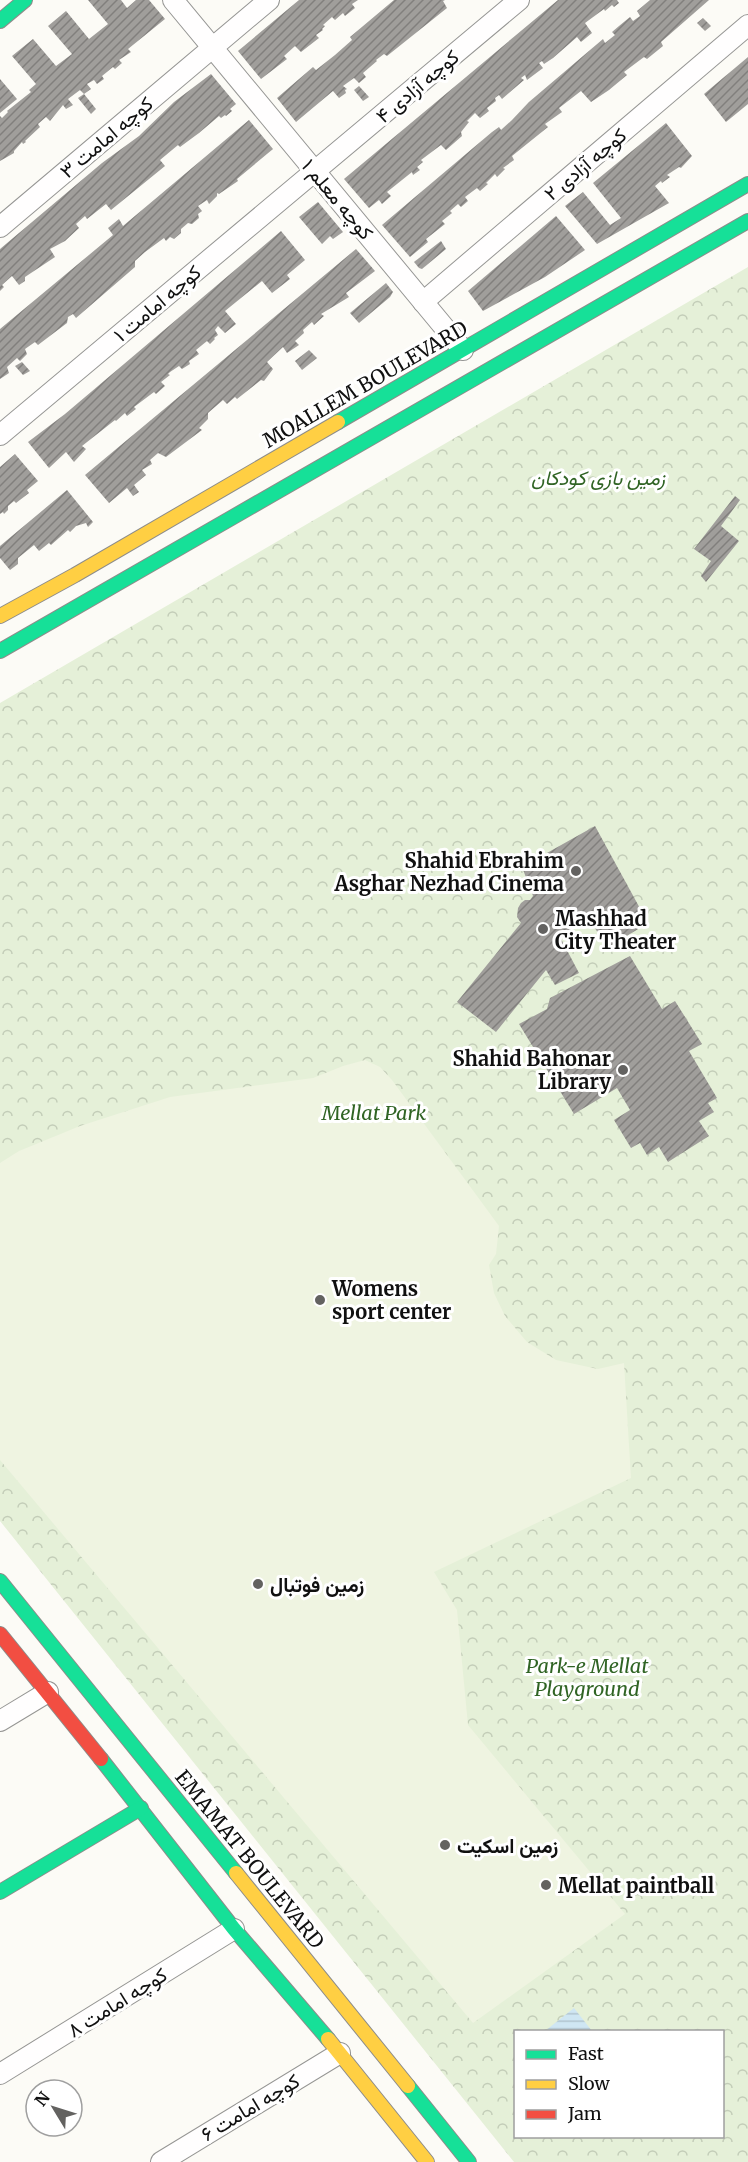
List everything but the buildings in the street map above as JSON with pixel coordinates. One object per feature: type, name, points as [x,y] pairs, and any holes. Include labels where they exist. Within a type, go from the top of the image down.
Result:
[{"type":"main road","points":[[0,21],[25,0]]},
{"type":"main road","name":"MOALLEM BOULEVARD","points":[[0,616],[85,569],[748,184]]},
{"type":"main road","points":[[0,651],[287,485],[487,374],[748,221]]},
{"type":"main road","name":"EMAMAT BOULEVARD","points":[[0,1581],[469,2162]]},
{"type":"main road","points":[[0,1634],[141,1808],[234,1929],[340,2053],[427,2162]]},
{"type":"main road","points":[[0,1892],[141,1808]]},
{"type":"street","name":"کوچه معلم ۱","points":[[173,0],[463,350]]},
{"type":"street","name":"کوچه امامت ۳","points":[[0,227],[269,0]]},
{"type":"street","name":"کوچه آزادی ۴","points":[[314,171],[519,0]]},
{"type":"street","name":"کوچه آزادی ۲","points":[[423,302],[748,25]]},
{"type":"street","name":"کوچه امامت ۱","points":[[0,435],[314,171]]},
{"type":"street","points":[[0,1721],[48,1692]]},
{"type":"street","name":"کوچه امامت ۸","points":[[0,2074],[234,1929]]},
{"type":"street","name":"کوچه امامت ۶","points":[[161,2162],[340,2053]]},
{"type":"green space","name":"Mellat Park","points":[[748,267],[748,2162],[514,2162],[0,1521],[0,703]]},
{"type":"green space","points":[[365,1060],[380,1067],[392,1080],[499,1226],[496,1254],[489,1265],[494,1293],[505,1316],[527,1342],[556,1360],[598,1369],[624,1363],[631,1478],[434,1572],[457,1610],[468,1725],[625,1914],[473,2023],[0,1460],[0,1163],[19,1151],[80,1126],[170,1097],[313,1078]]},
{"type":"water","points":[[574,2008],[591,2030],[546,2030]]},
{"type":"traffic: fast","points":[[0,21],[25,0]]},
{"type":"traffic: fast","points":[[338,422],[748,184]]},
{"type":"traffic: fast","points":[[0,651],[748,221]]},
{"type":"traffic: fast","points":[[0,1581],[236,1873]]},
{"type":"traffic: fast","points":[[101,1759],[234,1929],[328,2039]]},
{"type":"traffic: fast","points":[[0,1892],[141,1808]]},
{"type":"traffic: fast","points":[[408,2086],[469,2162]]},
{"type":"traffic: slow","points":[[0,616],[338,422]]},
{"type":"traffic: slow","points":[[236,1873],[408,2086]]},
{"type":"traffic: slow","points":[[328,2039],[427,2162]]},
{"type":"traffic: jam","points":[[0,1634],[101,1759]]},
{"type":"place","name":"Shahid Ebrahim Asghar Nezhad Cinema","points":[[576,871]]},
{"type":"place","name":"Mashhad City Theater","points":[[543,929]]},
{"type":"place","name":"Shahid Bahonar Library","points":[[623,1070]]},
{"type":"place","name":"Womens sport center","points":[[320,1300]]},
{"type":"place","name":"زمین فوتبال","points":[[258,1584]]},
{"type":"place","name":"زمین اسکیت","points":[[445,1845]]},
{"type":"place","name":"Mellat paintball","points":[[546,1885]]},
{"type":"park label","name":"زمین بازی کودکان","points":[[598,477]]},
{"type":"park label","name":"Park-e Mellat Playground","points":[[587,1676]]}]
